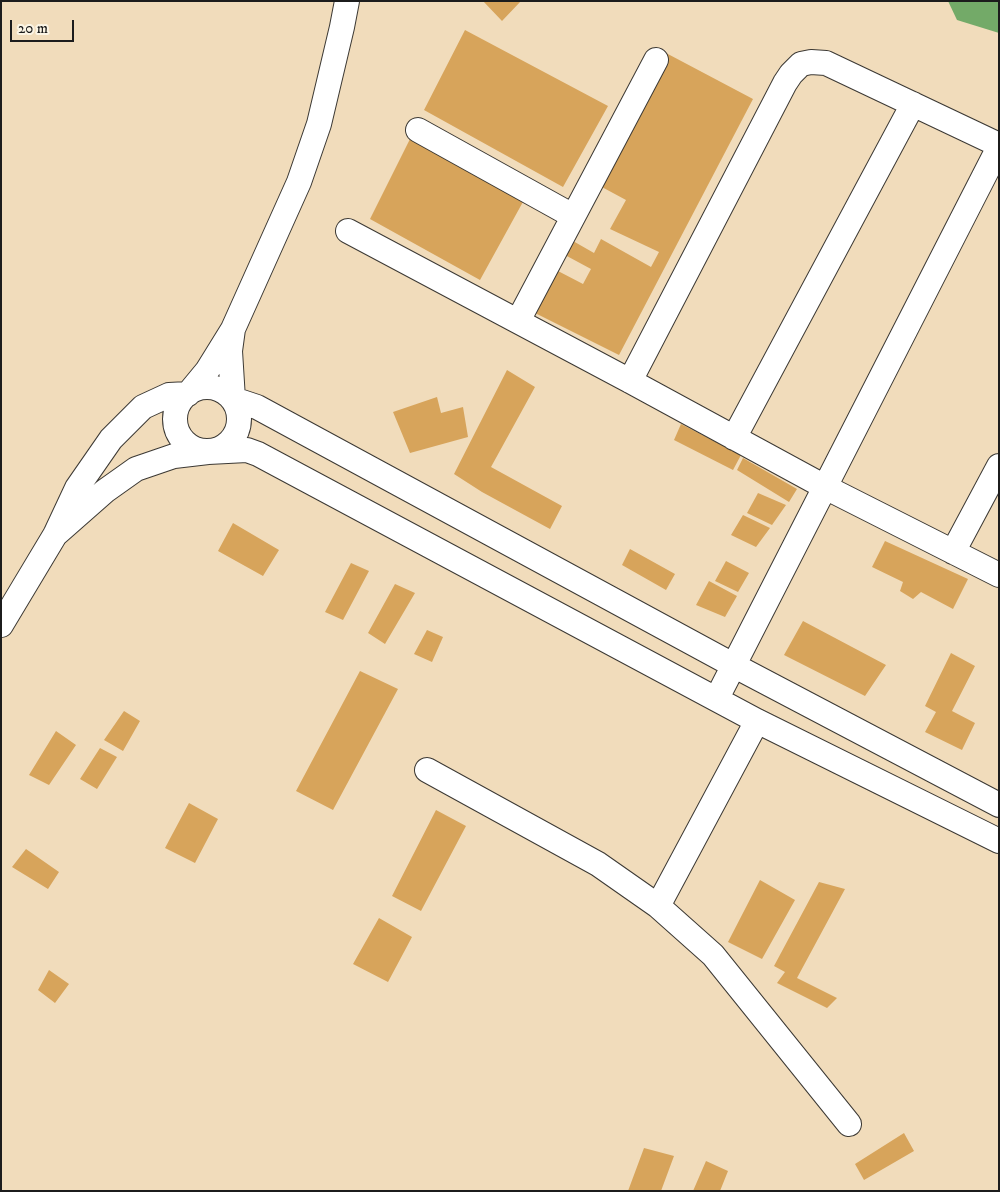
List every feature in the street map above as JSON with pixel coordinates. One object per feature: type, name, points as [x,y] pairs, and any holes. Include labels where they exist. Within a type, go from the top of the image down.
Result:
[{"type":"street","points":[[1,625],[54,535],[86,474],[111,439],[143,407],[170,395],[188,394],[202,388],[216,388],[226,392],[238,408],[240,418],[236,433],[227,445],[218,450],[208,452],[198,450],[189,446],[177,430],[176,410],[181,401],[188,394],[207,371],[233,329],[286,216],[319,124],[347,1]]},
{"type":"street","points":[[518,320],[656,60]]},
{"type":"street","points":[[630,380],[791,74],[801,64],[811,62],[826,64],[999,146],[717,698]]},
{"type":"street","points":[[734,438],[913,104]]},
{"type":"street","points":[[418,130],[573,216]]},
{"type":"street","points":[[348,231],[630,380],[825,487],[999,575]]},
{"type":"street","points":[[233,329],[230,351],[233,399]]},
{"type":"street","points":[[233,399],[257,407],[733,666],[999,805]]},
{"type":"street","points":[[54,535],[105,491],[136,469],[174,456],[247,450],[258,454],[757,721],[999,840]]},
{"type":"street","points":[[953,552],[999,466]]},
{"type":"street","points":[[658,906],[757,721]]},
{"type":"street","points":[[427,770],[598,864],[658,906],[713,955],[849,1124]]},
{"type":"green space","points":[[948,1],[999,1],[999,33],[957,20]]},
{"type":"building","points":[[483,1],[521,1],[502,21]]},
{"type":"building","points":[[465,30],[608,106],[563,187],[424,110]]},
{"type":"building","points":[[666,53],[753,99],[619,355],[533,312],[558,271],[583,284],[591,269],[565,255],[573,241],[594,253],[601,239],[651,267],[659,252],[610,229],[626,200],[600,186]]},
{"type":"building","points":[[410,139],[524,200],[480,280],[370,219]]},
{"type":"building","points":[[507,370],[535,387],[491,467],[562,506],[550,529],[482,492],[454,474]]},
{"type":"building","points":[[437,397],[441,413],[463,407],[468,437],[410,453],[393,412]]},
{"type":"building","points":[[681,424],[741,455],[733,470],[674,440]]},
{"type":"building","points":[[743,458],[797,489],[789,502],[737,470]]},
{"type":"building","points":[[758,493],[786,505],[772,525],[747,513]]},
{"type":"building","points":[[743,515],[770,528],[756,547],[731,535]]},
{"type":"building","points":[[233,523],[279,550],[263,576],[218,551]]},
{"type":"building","points":[[885,541],[968,579],[953,609],[921,592],[913,599],[900,591],[903,582],[872,567]]},
{"type":"building","points":[[630,549],[675,574],[666,590],[622,565]]},
{"type":"building","points":[[726,561],[749,573],[738,592],[715,581]]},
{"type":"building","points":[[351,563],[369,571],[343,620],[325,612]]},
{"type":"building","points":[[709,581],[737,596],[725,617],[696,605]]},
{"type":"building","points":[[395,584],[415,593],[385,644],[368,633]]},
{"type":"building","points":[[803,621],[886,665],[865,696],[784,655]]},
{"type":"building","points":[[427,630],[443,637],[432,662],[414,654]]},
{"type":"building","points":[[951,653],[975,666],[952,711],[975,723],[962,750],[925,732],[936,712],[925,706]]},
{"type":"building","points":[[360,671],[398,689],[333,810],[296,791]]},
{"type":"building","points":[[124,711],[140,721],[123,751],[104,740]]},
{"type":"building","points":[[56,731],[76,745],[49,785],[29,775]]},
{"type":"building","points":[[100,748],[117,757],[97,789],[80,779]]},
{"type":"building","points":[[189,803],[218,819],[195,863],[165,848]]},
{"type":"building","points":[[436,810],[466,826],[421,911],[392,896]]},
{"type":"building","points":[[26,849],[59,872],[48,889],[12,867]]},
{"type":"building","points":[[760,880],[795,900],[762,959],[728,942]]},
{"type":"building","points":[[819,882],[845,889],[797,978],[837,998],[827,1008],[777,983],[785,972],[774,966]]},
{"type":"building","points":[[379,918],[412,937],[388,982],[353,964]]},
{"type":"building","points":[[49,970],[69,984],[55,1003],[38,990]]},
{"type":"building","points":[[904,1133],[914,1151],[864,1180],[855,1164]]},
{"type":"building","points":[[644,1148],[674,1156],[661,1191],[628,1191]]},
{"type":"building","points":[[706,1161],[728,1171],[720,1191],[693,1191]]}]
